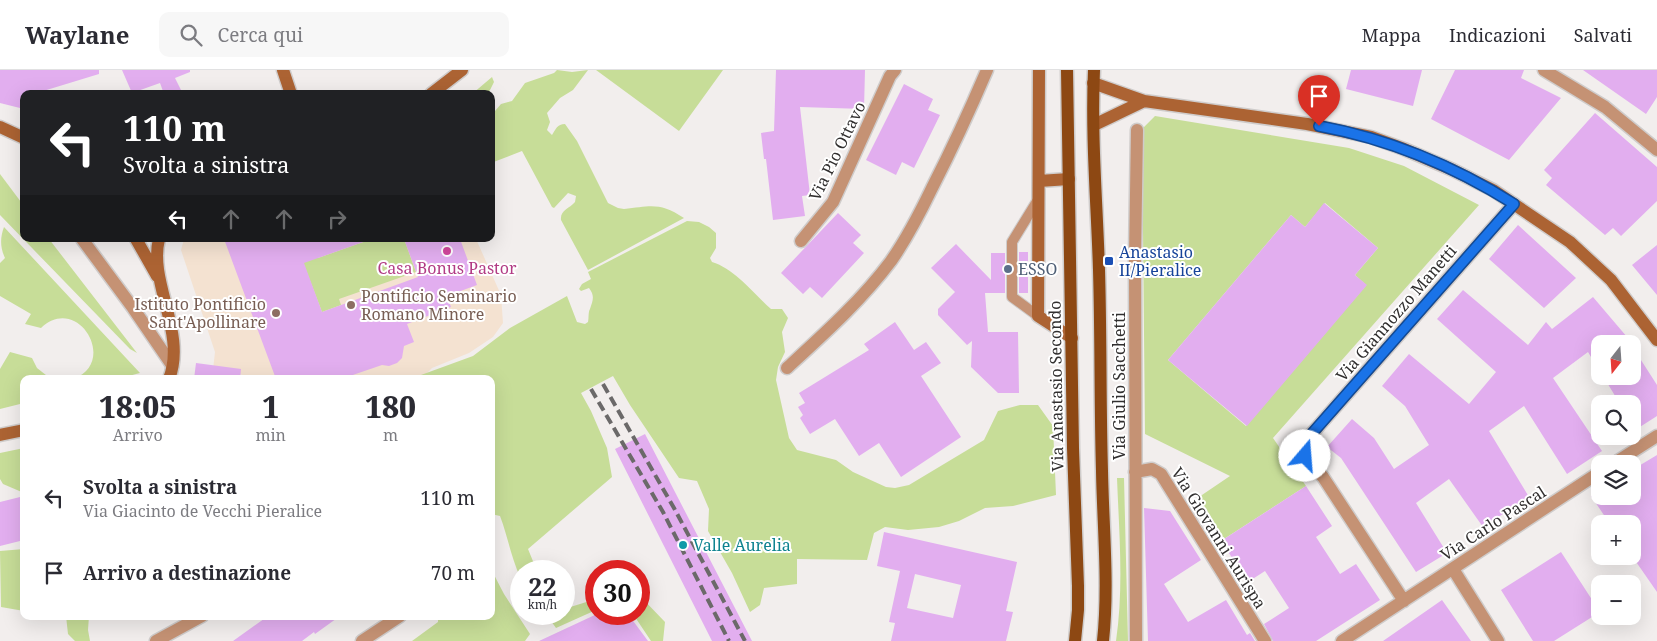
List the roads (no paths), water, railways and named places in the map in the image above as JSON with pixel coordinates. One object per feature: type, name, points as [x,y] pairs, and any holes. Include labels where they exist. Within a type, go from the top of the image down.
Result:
[{"type":"main road","name":"Via Anastasio Secondo","points":[[1067,70],[1075,529],[1078,586],[1075,641]]},
{"type":"main road","points":[[1094,70],[1105,606],[1103,641]]},
{"type":"street","points":[[283,70],[290,90]]},
{"type":"street","points":[[436,90],[462,70]]},
{"type":"street","name":"Via Pio Ottavo","points":[[800,241],[833,202],[890,76],[895,70]]},
{"type":"street","points":[[787,368],[849,310],[892,259],[921,210],[987,70]]},
{"type":"street","points":[[1039,70],[1038,316],[1072,338]]},
{"type":"street","points":[[1544,70],[1605,107],[1657,150]]},
{"type":"street","points":[[1093,83],[1144,101],[1306,124],[1371,137],[1404,148],[1453,170],[1493,190],[1570,242],[1594,263],[1623,295],[1657,340]]},
{"type":"street","points":[[1094,125],[1144,101]]},
{"type":"street","points":[[0,127],[20,136]]},
{"type":"street","name":"Via Giulio Sacchetti","points":[[1136,641],[1137,130]]},
{"type":"street","points":[[1040,181],[1069,179]]},
{"type":"street","name":"Via Giannozzo Manetti","points":[[1404,601],[1323,477],[1307,460],[1304,451],[1305,445],[1308,438],[1514,204]]},
{"type":"street","points":[[84,242],[172,365]]},
{"type":"street","points":[[138,242],[161,282]]},
{"type":"street","points":[[159,242],[158,260],[161,282],[173,342],[172,365],[169,375]]},
{"type":"street","points":[[0,436],[20,431]]},
{"type":"street","points":[[1627,455],[1657,436]]},
{"type":"street","name":"Via Giovanni Aurispa","points":[[1135,472],[1152,469],[1161,474],[1265,641]]},
{"type":"street","name":"Via Carlo Pascal","points":[[1404,601],[1591,478]]},
{"type":"street","points":[[1452,569],[1498,641]]},
{"type":"street","points":[[1342,641],[1404,601]]},
{"type":"street","points":[[156,641],[195,620]]},
{"type":"street","points":[[362,641],[394,620]]},
{"type":"lane","points":[[1038,316],[1012,297],[1012,242],[1039,197]]},
{"type":"railway","points":[[603,384],[674,508],[745,641]]},
{"type":"railway","points":[[591,389],[663,512],[729,641]]},
{"type":"place","name":"Casa Bonus Pastor","points":[[447,251]]},
{"type":"place","name":"Anastasio II/Pieralice","points":[[1109,261]]},
{"type":"place","name":"ESSO","points":[[1008,269]]},
{"type":"place","name":"Pontificio Seminario Romano Minore","points":[[351,305]]},
{"type":"place","name":"Istituto Pontificio Sant'Apollinare","points":[[276,313]]},
{"type":"place","name":"Valle Aurelia","points":[[683,545]]}]
